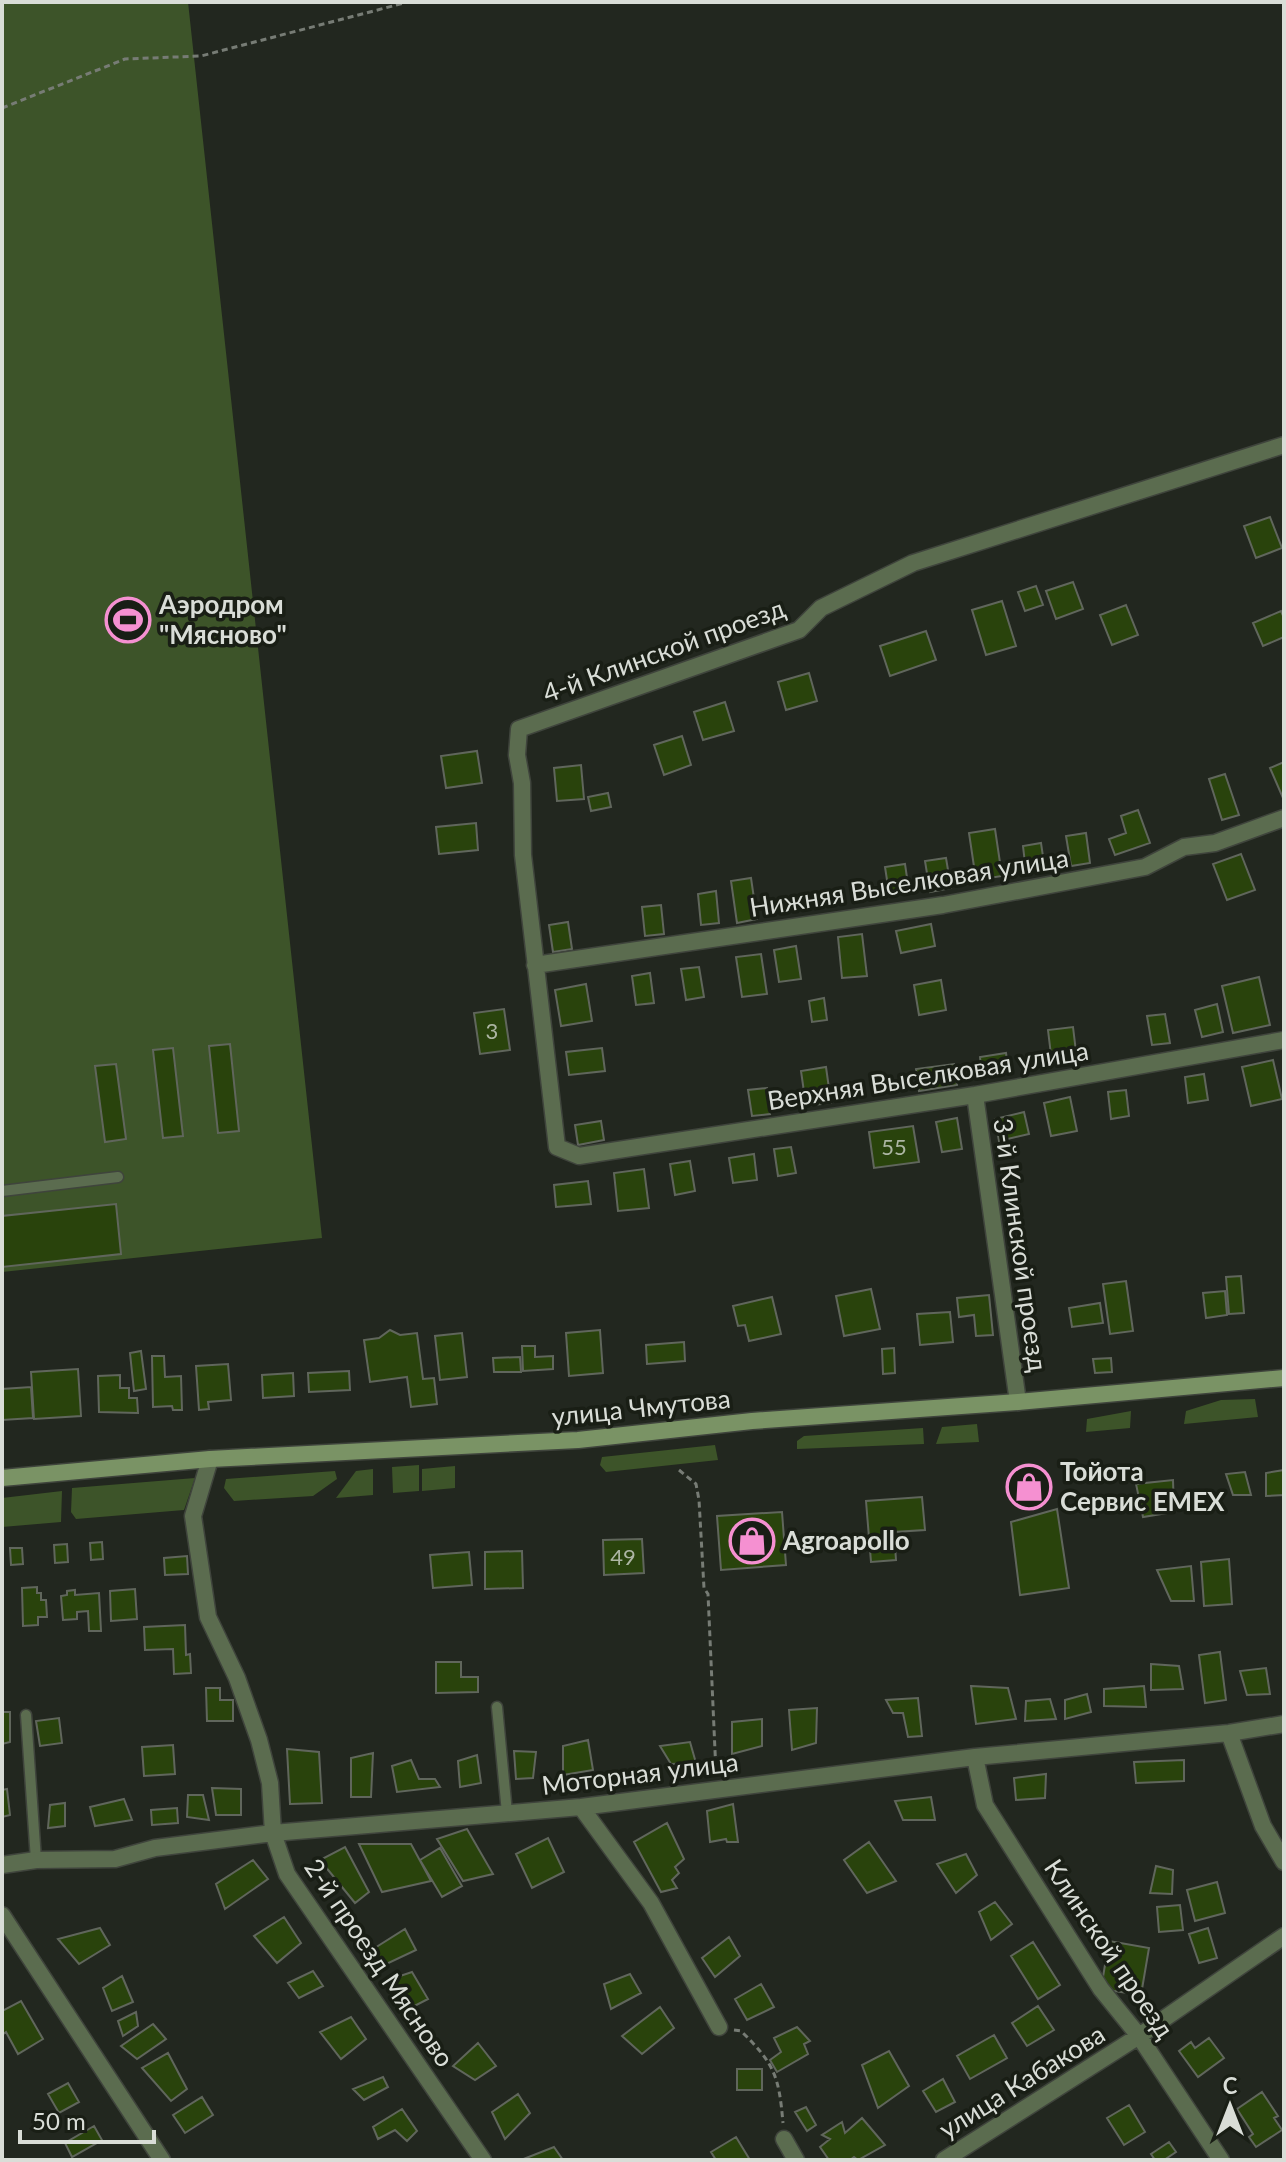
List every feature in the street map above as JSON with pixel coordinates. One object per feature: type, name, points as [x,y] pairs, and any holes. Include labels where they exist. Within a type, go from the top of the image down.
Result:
[{"type":"main road","name":"улица Чмутова","points":[[2,1478],[210,1459],[578,1440],[752,1421],[1018,1402],[1284,1378]]},
{"type":"street","name":"4-й Клинской проезд","points":[[579,1156],[557,1147],[523,855],[522,783],[517,755],[519,729],[799,630],[821,608],[913,563],[1284,445]]},
{"type":"street","name":"Нижняя Выселковая улица","points":[[535,965],[943,905],[1145,867],[1184,847],[1215,843],[1284,818]]},
{"type":"street","name":"Верхняя Выселковая улица","points":[[579,1156],[975,1095],[1284,1040]]},
{"type":"street","name":"3-й Клинской проезд","points":[[975,1095],[1018,1402]]},
{"type":"street","name":"2-й проезд Мясново","points":[[210,1459],[193,1516],[208,1617],[237,1678],[259,1740],[270,1783],[273,1833],[287,1874],[483,2160]]},
{"type":"street","name":"Моторная улица","points":[[2,1865],[36,1860],[115,1859],[155,1848],[273,1833],[581,1807],[975,1757],[1229,1733],[1284,1724]]},
{"type":"street","points":[[1229,1733],[1263,1826],[1284,1862]]},
{"type":"street","name":"Клинской проезд","points":[[975,1757],[985,1805],[1101,1989],[1139,2036],[1221,2160]]},
{"type":"street","points":[[581,1807],[651,1903],[719,2027]]},
{"type":"street","points":[[2,1915],[162,2160]]},
{"type":"street","name":"улица Кабакова","points":[[944,2160],[1139,2036],[1284,1936]]},
{"type":"street","points":[[784,2139],[796,2160]]},
{"type":"lane","points":[[2,1191],[118,1177]]},
{"type":"lane","points":[[497,1707],[507,1813]]},
{"type":"lane","points":[[26,1715],[36,1860]]},
{"type":"path","points":[[2,108],[125,59],[201,56],[408,2]]},
{"type":"path","points":[[679,1470],[696,1484],[699,1500],[704,1588],[708,1594],[717,1790]]},
{"type":"path","points":[[719,2027],[741,2031],[770,2063],[779,2087],[784,2139]]},
{"type":"green space","name":"Аэродром \"Мясново\"","points":[[2,2],[188,2],[322,1238],[2,1272]]},
{"type":"green space","points":[[1255,1399],[1258,1417],[1184,1424],[1186,1411],[1221,1400]]},
{"type":"green space","points":[[1131,1411],[1130,1428],[1086,1432],[1087,1419]]},
{"type":"green space","points":[[977,1424],[979,1442],[936,1444],[942,1427]]},
{"type":"green space","points":[[923,1428],[924,1444],[797,1449],[797,1441],[804,1436]]},
{"type":"green space","points":[[715,1445],[718,1460],[606,1472],[600,1465],[602,1457]]},
{"type":"green space","points":[[419,1465],[419,1491],[393,1493],[392,1467]]},
{"type":"green space","points":[[455,1466],[455,1488],[422,1491],[422,1469]]},
{"type":"green space","points":[[373,1469],[373,1495],[336,1498],[356,1471]]},
{"type":"green space","points":[[335,1471],[337,1479],[313,1496],[234,1501],[224,1488],[226,1479]]},
{"type":"green space","points":[[195,1478],[184,1510],[76,1519],[71,1512],[72,1488]]},
{"type":"green space","points":[[62,1491],[61,1522],[2,1527],[2,1498]]},
{"type":"building","points":[[1270,517],[1282,548],[1256,558],[1244,526]]},
{"type":"building","points":[[1073,582],[1083,609],[1056,619],[1046,591]]},
{"type":"building","points":[[1036,586],[1043,605],[1025,611],[1018,592]]},
{"type":"building","points":[[1002,601],[1016,646],[986,655],[972,610]]},
{"type":"building","points":[[1126,605],[1138,635],[1112,645],[1100,615]]},
{"type":"building","points":[[1281,611],[1284,637],[1263,646],[1253,623]]},
{"type":"building","points":[[926,631],[936,660],[890,676],[880,646]]},
{"type":"building","points":[[809,673],[817,701],[786,710],[778,682]]},
{"type":"building","points":[[725,702],[734,731],[703,740],[694,712]]},
{"type":"building","points":[[682,736],[691,765],[664,775],[654,745]]},
{"type":"building","points":[[477,751],[482,783],[446,788],[441,756]]},
{"type":"building","points":[[1284,762],[1284,798],[1283,798],[1270,768]]},
{"type":"building","points":[[581,765],[584,799],[557,801],[554,768]]},
{"type":"building","points":[[1225,774],[1239,815],[1222,820],[1209,779]]},
{"type":"building","points":[[608,793],[611,807],[591,811],[588,797]]},
{"type":"building","points":[[1138,810],[1150,843],[1115,855],[1109,839],[1126,833],[1121,816]]},
{"type":"building","points":[[476,823],[478,850],[439,854],[436,827]]},
{"type":"building","points":[[995,829],[1002,876],[976,880],[969,833]]},
{"type":"building","points":[[1086,833],[1090,863],[1071,866],[1066,836]]},
{"type":"building","points":[[1041,843],[1045,870],[1026,872],[1023,846]]},
{"type":"building","points":[[1241,854],[1255,890],[1227,900],[1213,864]]},
{"type":"building","points":[[946,858],[951,888],[930,892],[925,861]]},
{"type":"building","points":[[905,864],[909,891],[889,893],[885,867]]},
{"type":"building","points":[[751,878],[757,919],[737,923],[731,881]]},
{"type":"building","points":[[716,891],[719,923],[701,925],[698,894]]},
{"type":"building","points":[[661,905],[664,934],[645,936],[642,907]]},
{"type":"building","points":[[568,922],[572,949],[553,952],[549,925]]},
{"type":"building","points":[[931,924],[935,946],[901,953],[896,931]]},
{"type":"building","points":[[862,934],[867,976],[842,978],[838,937]]},
{"type":"building","points":[[796,946],[801,979],[779,982],[774,950]]},
{"type":"building","points":[[761,954],[767,994],[742,997],[736,957]]},
{"type":"building","points":[[699,967],[704,997],[686,1000],[681,969]]},
{"type":"building","points":[[650,973],[654,1003],[636,1005],[632,976]]},
{"type":"building","points":[[1259,977],[1270,1025],[1233,1033],[1222,986]]},
{"type":"building","points":[[941,980],[946,1010],[919,1015],[914,985]]},
{"type":"building","points":[[586,984],[592,1021],[561,1026],[555,990]]},
{"type":"building","points":[[824,998],[827,1020],[812,1022],[809,1001]]},
{"type":"building","points":[[1217,1004],[1223,1032],[1202,1037],[1195,1010]]},
{"type":"building","points":[[504,1009],[510,1050],[480,1054],[474,1013]]},
{"type":"building","points":[[1165,1014],[1170,1043],[1152,1045],[1147,1016]]},
{"type":"building","points":[[1073,1027],[1077,1060],[1052,1063],[1048,1030]]},
{"type":"building","points":[[230,1044],[239,1131],[218,1133],[209,1046]]},
{"type":"building","points":[[173,1048],[183,1136],[163,1138],[153,1050]]},
{"type":"building","points":[[602,1048],[605,1071],[569,1075],[566,1052]]},
{"type":"building","points":[[1006,1053],[1009,1073],[982,1077],[980,1057]]},
{"type":"building","points":[[1273,1060],[1282,1099],[1251,1106],[1242,1067]]},
{"type":"building","points":[[116,1064],[126,1139],[105,1142],[95,1066]]},
{"type":"building","points":[[954,1064],[957,1085],[919,1091],[916,1069]]},
{"type":"building","points":[[826,1067],[831,1103],[806,1106],[801,1071]]},
{"type":"building","points":[[1204,1074],[1208,1100],[1188,1103],[1185,1077]]},
{"type":"building","points":[[767,1088],[770,1114],[752,1116],[748,1090]]},
{"type":"building","points":[[1126,1090],[1129,1116],[1111,1119],[1108,1092]]},
{"type":"building","points":[[1070,1097],[1077,1131],[1051,1136],[1044,1103]]},
{"type":"building","points":[[1024,1112],[1029,1134],[999,1141],[995,1119]]},
{"type":"building","points":[[957,1118],[962,1149],[942,1152],[936,1122]]},
{"type":"building","points":[[601,1121],[604,1140],[578,1145],[575,1125]]},
{"type":"building","points":[[913,1126],[919,1162],[874,1168],[869,1132]]},
{"type":"building","points":[[791,1147],[796,1173],[778,1176],[774,1149]]},
{"type":"building","points":[[754,1154],[757,1180],[733,1183],[729,1158]]},
{"type":"building","points":[[690,1161],[695,1191],[675,1195],[670,1164]]},
{"type":"building","points":[[644,1169],[649,1208],[618,1211],[614,1173]]},
{"type":"building","points":[[588,1181],[591,1204],[556,1207],[554,1185]]},
{"type":"building","points":[[116,1204],[121,1254],[2,1267],[2,1216]]},
{"type":"building","points":[[1241,1276],[1244,1313],[1229,1314],[1226,1277]]},
{"type":"building","points":[[1126,1281],[1133,1331],[1110,1334],[1103,1284]]},
{"type":"building","points":[[871,1289],[880,1329],[844,1336],[836,1296]]},
{"type":"building","points":[[1225,1291],[1227,1315],[1206,1318],[1203,1293]]},
{"type":"building","points":[[989,1295],[993,1335],[976,1336],[974,1315],[959,1317],[957,1298]]},
{"type":"building","points":[[772,1297],[781,1334],[749,1341],[745,1325],[738,1326],[733,1306]]},
{"type":"building","points":[[1100,1303],[1103,1323],[1072,1327],[1069,1308]]},
{"type":"building","points":[[950,1312],[953,1342],[920,1345],[917,1314]]},
{"type":"building","points":[[390,1330],[400,1335],[417,1333],[423,1379],[434,1378],[437,1404],[411,1407],[407,1377],[370,1382],[364,1340],[379,1338]]},
{"type":"building","points":[[600,1330],[603,1373],[569,1376],[566,1333]]},
{"type":"building","points":[[462,1333],[467,1377],[440,1380],[435,1336]]},
{"type":"building","points":[[684,1342],[685,1361],[647,1364],[646,1345]]},
{"type":"building","points":[[522,1346],[535,1346],[535,1357],[553,1356],[553,1369],[523,1371]]},
{"type":"building","points":[[894,1348],[895,1373],[883,1374],[882,1349]]},
{"type":"building","points":[[141,1351],[146,1389],[134,1391],[130,1353]]},
{"type":"building","points":[[152,1356],[164,1356],[165,1377],[181,1376],[182,1410],[173,1410],[172,1406],[153,1407]]},
{"type":"building","points":[[520,1357],[521,1372],[494,1372],[493,1358]]},
{"type":"building","points":[[1111,1358],[1112,1372],[1095,1373],[1093,1359]]},
{"type":"building","points":[[228,1364],[231,1400],[208,1402],[209,1409],[199,1410],[196,1366]]},
{"type":"building","points":[[78,1369],[81,1416],[34,1419],[31,1372]]},
{"type":"building","points":[[349,1371],[350,1390],[309,1392],[308,1373]]},
{"type":"building","points":[[293,1373],[294,1396],[263,1398],[262,1375]]},
{"type":"building","points":[[120,1375],[120,1388],[129,1388],[129,1398],[137,1398],[138,1413],[99,1412],[98,1376]]},
{"type":"building","points":[[31,1387],[33,1418],[2,1420],[2,1389]]},
{"type":"building","points":[[1284,1470],[1284,1495],[1266,1496],[1266,1473]]},
{"type":"building","points":[[1245,1472],[1251,1495],[1233,1495],[1226,1474]]},
{"type":"building","points":[[1173,1480],[1174,1512],[1143,1517],[1136,1484]]},
{"type":"building","points":[[922,1497],[925,1530],[894,1532],[896,1560],[871,1562],[866,1501]]},
{"type":"building","points":[[1057,1509],[1069,1588],[1020,1595],[1011,1522]]},
{"type":"building","name":"Agroapollo","points":[[782,1512],[786,1565],[721,1570],[717,1516]]},
{"type":"building","points":[[642,1539],[644,1573],[604,1575],[603,1540]]},
{"type":"building","points":[[102,1542],[103,1559],[91,1560],[90,1543]]},
{"type":"building","points":[[67,1544],[68,1562],[55,1563],[54,1545]]},
{"type":"building","points":[[10,1548],[22,1548],[23,1564],[11,1565]]},
{"type":"building","points":[[522,1551],[523,1588],[485,1589],[485,1552]]},
{"type":"building","points":[[469,1552],[472,1585],[433,1588],[430,1555]]},
{"type":"building","points":[[187,1556],[188,1574],[165,1575],[164,1558]]},
{"type":"building","points":[[1229,1559],[1232,1604],[1204,1606],[1201,1562]]},
{"type":"building","points":[[1191,1566],[1194,1601],[1171,1601],[1157,1570]]},
{"type":"building","points":[[37,1587],[41,1600],[46,1600],[47,1617],[38,1617],[38,1625],[23,1626],[22,1588]]},
{"type":"building","points":[[135,1589],[137,1619],[111,1621],[110,1591]]},
{"type":"building","points":[[75,1590],[75,1595],[99,1593],[101,1631],[89,1631],[88,1611],[77,1612],[77,1619],[63,1620],[61,1596]]},
{"type":"building","points":[[185,1625],[186,1655],[190,1654],[191,1673],[174,1674],[173,1649],[145,1650],[144,1627]]},
{"type":"building","points":[[1220,1652],[1226,1700],[1205,1703],[1199,1655]]},
{"type":"building","points":[[436,1662],[461,1662],[461,1677],[478,1677],[478,1692],[436,1693]]},
{"type":"building","points":[[1151,1664],[1179,1666],[1183,1689],[1151,1690]]},
{"type":"building","points":[[1266,1668],[1270,1694],[1247,1695],[1240,1671]]},
{"type":"building","points":[[971,1686],[1008,1688],[1016,1719],[976,1724]]},
{"type":"building","points":[[1144,1686],[1146,1707],[1104,1706],[1104,1689]]},
{"type":"building","points":[[206,1688],[220,1688],[220,1700],[233,1700],[233,1721],[207,1721]]},
{"type":"building","points":[[1087,1694],[1091,1712],[1065,1719],[1065,1700]]},
{"type":"building","points":[[918,1698],[922,1736],[908,1737],[903,1713],[893,1713],[886,1700]]},
{"type":"building","points":[[1050,1699],[1056,1719],[1025,1721],[1026,1701]]},
{"type":"building","points":[[817,1708],[816,1743],[792,1750],[789,1710]]},
{"type":"building","points":[[2,1712],[10,1712],[10,1742],[2,1744]]},
{"type":"building","points":[[59,1718],[62,1743],[40,1746],[36,1721]]},
{"type":"building","points":[[762,1719],[762,1746],[732,1754],[732,1722]]},
{"type":"building","points":[[588,1740],[593,1770],[563,1775],[563,1746]]},
{"type":"building","points":[[690,1742],[696,1763],[671,1764],[660,1746]]},
{"type":"building","points":[[173,1745],[175,1774],[144,1776],[142,1747]]},
{"type":"building","points":[[287,1749],[319,1752],[322,1803],[290,1804]]},
{"type":"building","points":[[514,1751],[536,1752],[533,1778],[516,1779]]},
{"type":"building","points":[[373,1753],[371,1797],[351,1797],[351,1758]]},
{"type":"building","points":[[477,1755],[481,1783],[460,1787],[458,1761]]},
{"type":"building","points":[[411,1760],[419,1779],[435,1779],[440,1787],[397,1792],[392,1766]]},
{"type":"building","points":[[1184,1760],[1184,1781],[1136,1783],[1134,1762]]},
{"type":"building","points":[[1046,1774],[1045,1798],[1016,1800],[1014,1778]]},
{"type":"building","points":[[212,1788],[241,1789],[241,1815],[216,1815]]},
{"type":"building","points":[[7,1789],[10,1815],[2,1817],[2,1790]]},
{"type":"building","points":[[188,1795],[203,1795],[209,1820],[187,1817]]},
{"type":"building","points":[[931,1797],[935,1820],[903,1820],[895,1801]]},
{"type":"building","points":[[124,1799],[132,1820],[95,1826],[90,1807]]},
{"type":"building","points":[[65,1803],[65,1826],[48,1828],[50,1805]]},
{"type":"building","points":[[733,1804],[738,1842],[727,1842],[726,1839],[710,1842],[707,1811]]},
{"type":"building","points":[[177,1808],[178,1823],[152,1825],[151,1810]]},
{"type":"building","points":[[667,1823],[684,1859],[675,1867],[679,1873],[672,1880],[677,1888],[661,1892],[634,1842]]},
{"type":"building","points":[[467,1829],[493,1874],[463,1881],[437,1839]]},
{"type":"building","points":[[548,1838],[564,1872],[532,1888],[516,1854]]},
{"type":"building","points":[[869,1842],[896,1881],[867,1893],[844,1860]]},
{"type":"building","points":[[359,1844],[411,1844],[431,1881],[382,1892]]},
{"type":"building","points":[[345,1847],[369,1892],[355,1903],[320,1860]]},
{"type":"building","points":[[440,1848],[462,1886],[442,1897],[420,1860]]},
{"type":"building","points":[[966,1854],[977,1875],[956,1893],[937,1864]]},
{"type":"building","points":[[253,1860],[268,1879],[225,1909],[216,1884]]},
{"type":"building","points":[[1156,1866],[1173,1870],[1172,1894],[1150,1893]]},
{"type":"building","points":[[1217,1882],[1225,1913],[1195,1921],[1187,1890]]},
{"type":"building","points":[[995,1902],[1012,1924],[991,1940],[979,1912]]},
{"type":"building","points":[[1180,1905],[1183,1930],[1159,1932],[1157,1907]]},
{"type":"building","points":[[284,1917],[301,1943],[277,1963],[254,1936]]},
{"type":"building","points":[[100,1928],[110,1945],[79,1964],[58,1939]]},
{"type":"building","points":[[1208,1928],[1217,1958],[1199,1963],[1189,1934]]},
{"type":"building","points":[[405,1929],[416,1950],[380,1967],[370,1951]]},
{"type":"building","points":[[729,1937],[740,1956],[715,1977],[702,1958]]},
{"type":"building","points":[[1109,1941],[1149,1948],[1141,1995],[1101,1989]]},
{"type":"building","points":[[1033,1942],[1060,1985],[1038,1999],[1011,1956]]},
{"type":"building","points":[[313,1971],[323,1986],[299,1998],[288,1983]]},
{"type":"building","points":[[412,1972],[428,1999],[401,2013],[385,1981]]},
{"type":"building","points":[[630,1974],[641,1993],[611,2009],[604,1984]]},
{"type":"building","points":[[122,1976],[133,2002],[112,2011],[103,1988]]},
{"type":"building","points":[[761,1984],[774,2007],[747,2020],[735,1999]]},
{"type":"building","points":[[21,2001],[43,2039],[18,2054],[6,2032],[2,2035],[2,2011]]},
{"type":"building","points":[[1038,2006],[1054,2030],[1027,2046],[1012,2023]]},
{"type":"building","points":[[660,2007],[674,2028],[642,2054],[622,2036]]},
{"type":"building","points":[[136,2012],[138,2026],[123,2036],[118,2021]]},
{"type":"building","points":[[351,2017],[366,2039],[341,2059],[320,2032]]},
{"type":"building","points":[[153,2024],[166,2039],[137,2059],[121,2046]]},
{"type":"building","points":[[797,2027],[810,2041],[804,2044],[808,2054],[777,2072],[770,2060],[781,2052],[774,2038]]},
{"type":"building","points":[[994,2035],[1007,2058],[970,2079],[957,2056]]},
{"type":"building","points":[[1209,2038],[1224,2058],[1198,2077],[1179,2051],[1191,2042],[1195,2048]]},
{"type":"building","points":[[478,2043],[496,2066],[475,2080],[453,2066]]},
{"type":"building","points":[[889,2051],[909,2086],[878,2108],[862,2065]]},
{"type":"building","points":[[168,2053],[187,2089],[171,2101],[142,2068]]},
{"type":"building","points":[[737,2069],[762,2069],[762,2090],[737,2090]]},
{"type":"building","points":[[383,2077],[388,2087],[364,2100],[353,2089]]},
{"type":"building","points":[[943,2079],[955,2102],[936,2112],[923,2091]]},
{"type":"building","points":[[68,2083],[79,2102],[59,2113],[48,2094]]},
{"type":"building","points":[[1262,2092],[1278,2116],[1274,2118],[1282,2130],[1256,2147],[1249,2137],[1253,2134],[1237,2109]]},
{"type":"building","points":[[518,2094],[530,2113],[505,2139],[492,2112]]},
{"type":"building","points":[[202,2097],[213,2115],[185,2133],[173,2115]]},
{"type":"building","points":[[1129,2105],[1145,2132],[1124,2145],[1107,2118]]},
{"type":"building","points":[[806,2107],[816,2125],[807,2131],[795,2112]]},
{"type":"building","points":[[402,2109],[417,2131],[407,2141],[395,2130],[378,2139],[373,2127]]},
{"type":"building","points":[[862,2118],[885,2145],[858,2160],[854,2157],[850,2160],[829,2160],[820,2147],[830,2139],[822,2135],[842,2122],[845,2133]]},
{"type":"building","points":[[94,2126],[102,2140],[72,2157],[65,2143]]},
{"type":"building","points":[[736,2137],[750,2160],[716,2160],[711,2152]]},
{"type":"building","points":[[1169,2142],[1176,2152],[1164,2160],[1155,2160],[1151,2154]]},
{"type":"building","points":[[554,2147],[563,2160],[521,2160]]},
{"type":"place","name":"Аэродром \"Мясново\"","points":[[128,620]]},
{"type":"place","name":"Тойота Сервис EMEX","points":[[1029,1487]]},
{"type":"place","name":"Agroapollo","points":[[752,1541]]}]
